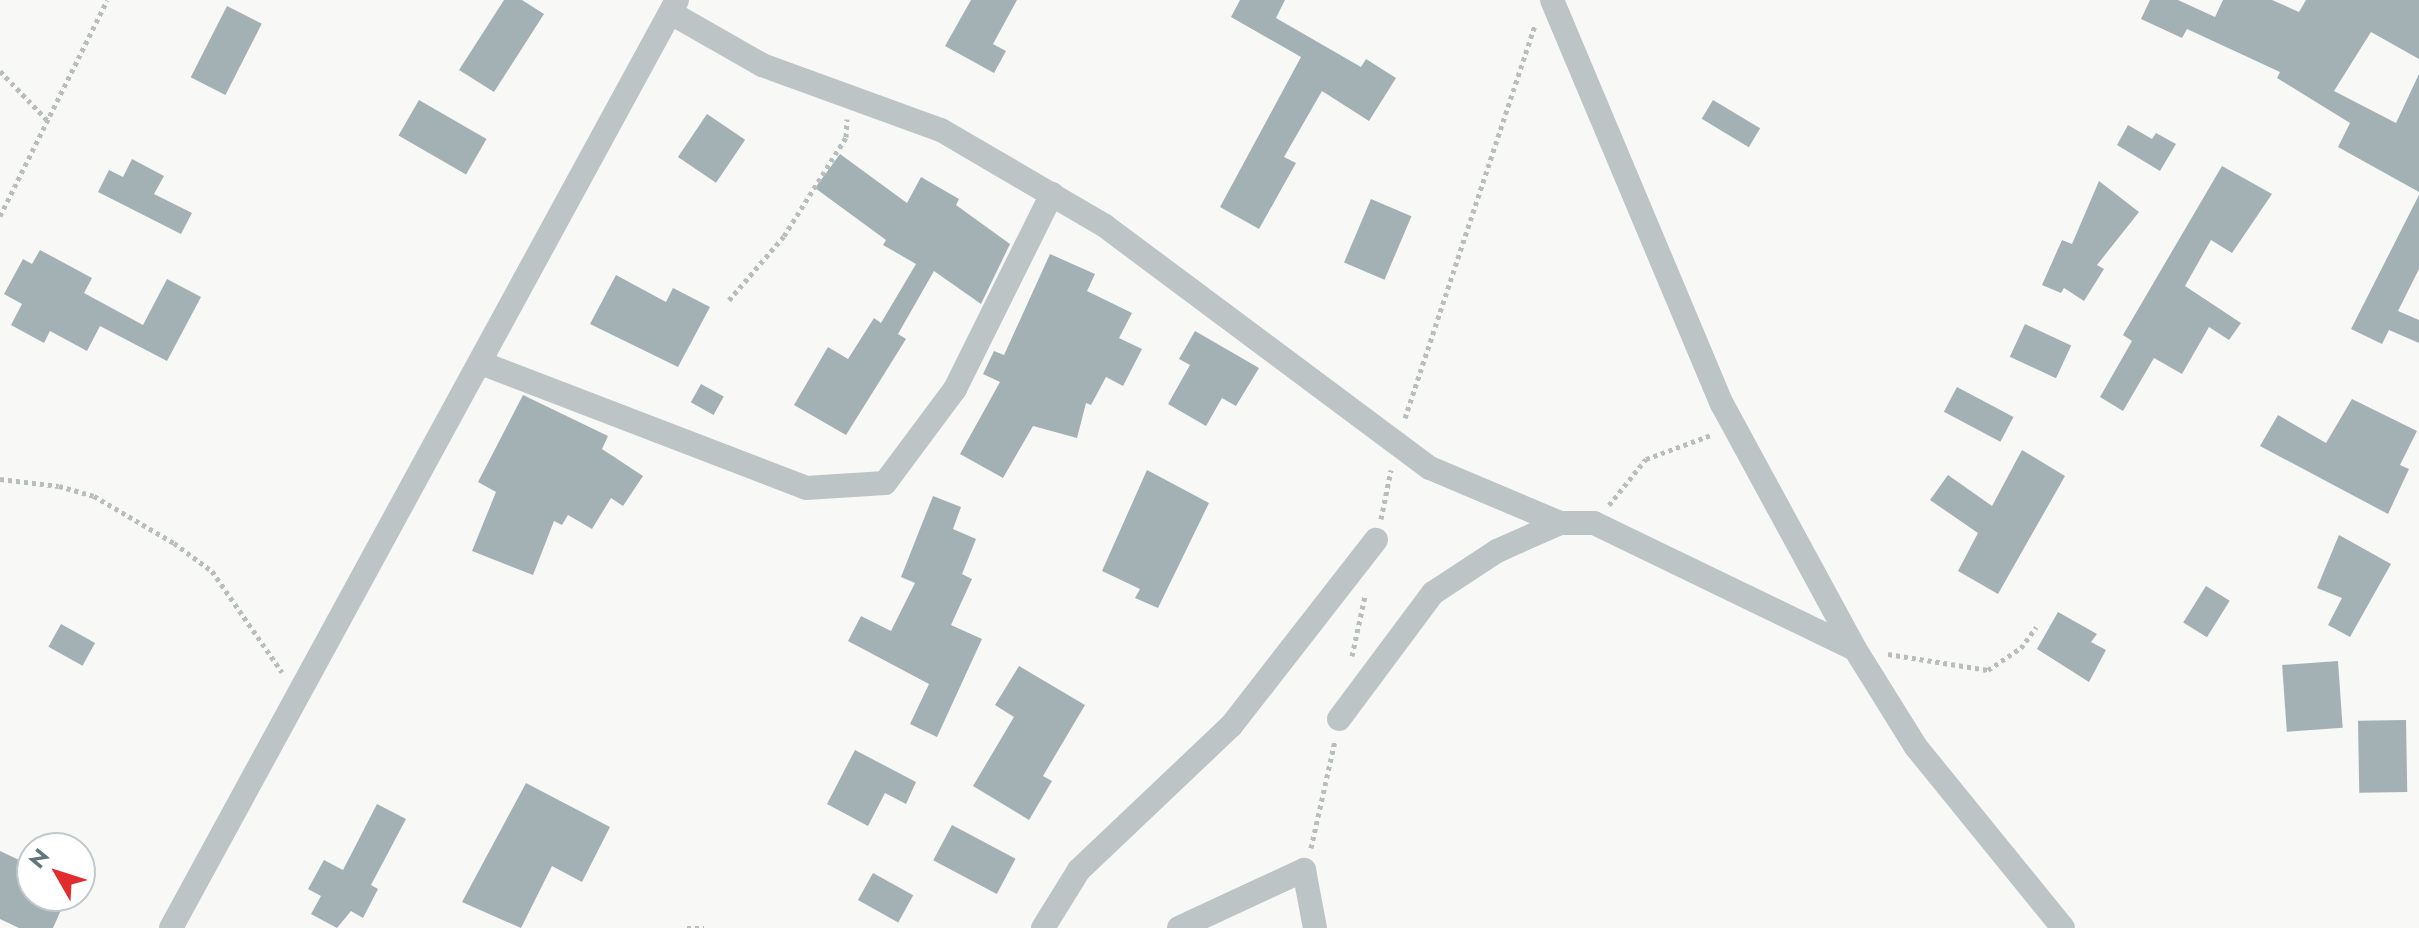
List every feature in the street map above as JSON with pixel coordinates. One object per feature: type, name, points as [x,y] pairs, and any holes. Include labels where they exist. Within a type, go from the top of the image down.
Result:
[{"type":"street","points":[[1552,0],[1722,404],[1855,649],[1916,747],[2063,928]]},
{"type":"street","points":[[171,928],[674,6],[762,65],[941,130],[1052,194],[1179,277],[1249,336],[1430,468],[1560,523],[1594,523],[1855,649]]},
{"type":"street","points":[[481,363],[806,488],[885,483],[955,389],[1052,194]]},
{"type":"street","points":[[1339,719],[1433,593],[1497,551],[1560,523]]},
{"type":"street","points":[[1043,928],[1079,870],[1231,726],[1376,540]]},
{"type":"street","points":[[1179,928],[1304,870],[1315,928]]},
{"type":"path","points":[[0,216],[107,0]]},
{"type":"path","points":[[0,71],[49,122]]},
{"type":"path","points":[[729,300],[784,236],[846,137],[847,115],[825,89]]},
{"type":"path","points":[[1594,523],[1646,459],[1710,438],[1722,404]]},
{"type":"path","points":[[0,479],[94,496],[174,543],[228,590],[297,696]]},
{"type":"path","points":[[1855,649],[1988,670],[2021,648],[2036,627]]},
{"type":"path","points":[[687,928],[704,928]]},
{"type":"building","points":[[504,0],[522,0],[544,14],[494,92],[459,70]]},
{"type":"building","points":[[971,0],[1017,0],[993,44],[1006,51],[994,73],[945,46]]},
{"type":"building","points":[[1240,0],[1285,0],[1276,18],[1361,67],[1366,59],[1396,78],[1369,121],[1322,91],[1284,157],[1296,163],[1259,229],[1220,207],[1301,57],[1231,17]]},
{"type":"building","points":[[2150,0],[2178,0],[2215,17],[2223,0],[2272,0],[2299,12],[2306,0],[2419,0],[2419,59],[2371,32],[2334,91],[2396,123],[2419,74],[2419,192],[2338,147],[2350,123],[2277,78],[2280,72],[2187,29],[2182,38],[2141,19]]},
{"type":"building","points":[[227,6],[262,24],[225,95],[191,77]]},
{"type":"building","points":[[419,100],[487,139],[466,175],[398,136]]},
{"type":"building","points":[[1713,100],[1760,128],[1749,147],[1702,119]]},
{"type":"building","points":[[707,114],[745,140],[716,183],[678,157]]},
{"type":"building","points":[[2128,125],[2152,139],[2156,133],[2176,144],[2160,171],[2117,145]]},
{"type":"building","points":[[840,154],[907,203],[921,177],[959,199],[956,205],[1010,244],[981,304],[934,271],[898,334],[906,339],[846,435],[794,405],[828,347],[848,359],[874,318],[881,323],[916,264],[883,245],[886,240],[815,188]]},
{"type":"building","points":[[132,159],[164,176],[154,194],[192,213],[181,234],[98,192],[109,170],[123,177]]},
{"type":"building","points":[[2222,166],[2272,194],[2232,253],[2211,240],[2185,286],[2241,323],[2229,340],[2209,327],[2182,374],[2154,358],[2123,411],[2100,397],[2132,341],[2123,335]]},
{"type":"building","points":[[2099,181],[2139,212],[2097,265],[2104,269],[2084,301],[2064,288],[2061,293],[2042,285],[2062,240],[2072,244]]},
{"type":"building","points":[[2419,195],[2419,269],[2398,311],[2419,320],[2419,343],[2389,330],[2382,344],[2351,329]]},
{"type":"building","points":[[1371,199],[1412,216],[1385,280],[1344,263]]},
{"type":"building","points":[[40,250],[92,278],[84,293],[143,325],[167,279],[201,297],[167,361],[100,326],[87,351],[50,331],[44,343],[11,325],[22,304],[4,294],[23,259],[32,264]]},
{"type":"building","points":[[1050,254],[1095,274],[1087,291],[1132,313],[1119,338],[1142,349],[1123,386],[1106,377],[1091,405],[1086,403],[1077,438],[1033,426],[1003,478],[960,454],[1000,382],[983,374],[994,351],[1004,355]]},
{"type":"building","points":[[616,275],[666,302],[673,288],[710,307],[678,367],[590,324]]},
{"type":"building","points":[[2025,324],[2071,346],[2056,378],[2010,357]]},
{"type":"building","points":[[1195,331],[1259,368],[1236,406],[1222,398],[1206,426],[1168,404],[1190,365],[1179,359]]},
{"type":"building","points":[[701,384],[724,397],[714,415],[691,402]]},
{"type":"building","points":[[1957,387],[2014,417],[2000,442],[1944,412]]},
{"type":"building","points":[[523,395],[608,436],[602,449],[643,476],[623,506],[611,498],[592,529],[568,515],[562,525],[554,521],[533,575],[472,551],[496,492],[478,482]]},
{"type":"building","points":[[2352,399],[2417,431],[2400,465],[2409,469],[2388,514],[2260,446],[2278,415],[2326,443]]},
{"type":"building","points":[[2022,450],[2065,476],[1998,594],[1958,571],[1978,533],[1930,500],[1948,475],[1992,506]]},
{"type":"building","points":[[1147,470],[1209,503],[1158,608],[1135,598],[1140,589],[1102,571]]},
{"type":"building","points":[[933,496],[961,507],[953,529],[976,539],[962,574],[972,579],[951,625],[982,639],[937,737],[910,724],[929,684],[848,641],[861,616],[891,631],[915,583],[901,577]]},
{"type":"building","points":[[2339,535],[2391,564],[2350,637],[2328,625],[2342,598],[2317,588]]},
{"type":"building","points":[[2206,586],[2230,601],[2207,637],[2183,622]]},
{"type":"building","points":[[2058,612],[2097,634],[2091,642],[2106,650],[2089,682],[2037,649]]},
{"type":"building","points":[[61,624],[95,643],[83,666],[48,647]]},
{"type":"building","points":[[2338,661],[2343,728],[2287,732],[2282,665]]},
{"type":"building","points":[[1019,666],[1085,705],[1043,776],[1052,781],[1029,820],[973,786],[1014,717],[995,705]]},
{"type":"building","points":[[2406,720],[2407,792],[2359,793],[2358,721]]},
{"type":"building","points":[[855,750],[916,782],[906,804],[885,793],[868,826],[827,804]]},
{"type":"building","points":[[526,783],[610,827],[582,882],[552,866],[521,928],[462,902]]},
{"type":"building","points":[[377,804],[406,819],[371,885],[378,889],[363,918],[351,911],[337,928],[311,914],[321,896],[308,889],[324,860],[343,870]]},
{"type":"building","points":[[952,825],[1016,859],[997,894],[933,860]]},
{"type":"building","points":[[0,851],[16,858],[16,912],[60,912],[53,928],[19,928],[0,919]]},
{"type":"building","points":[[873,873],[913,895],[898,922],[858,900]]}]
